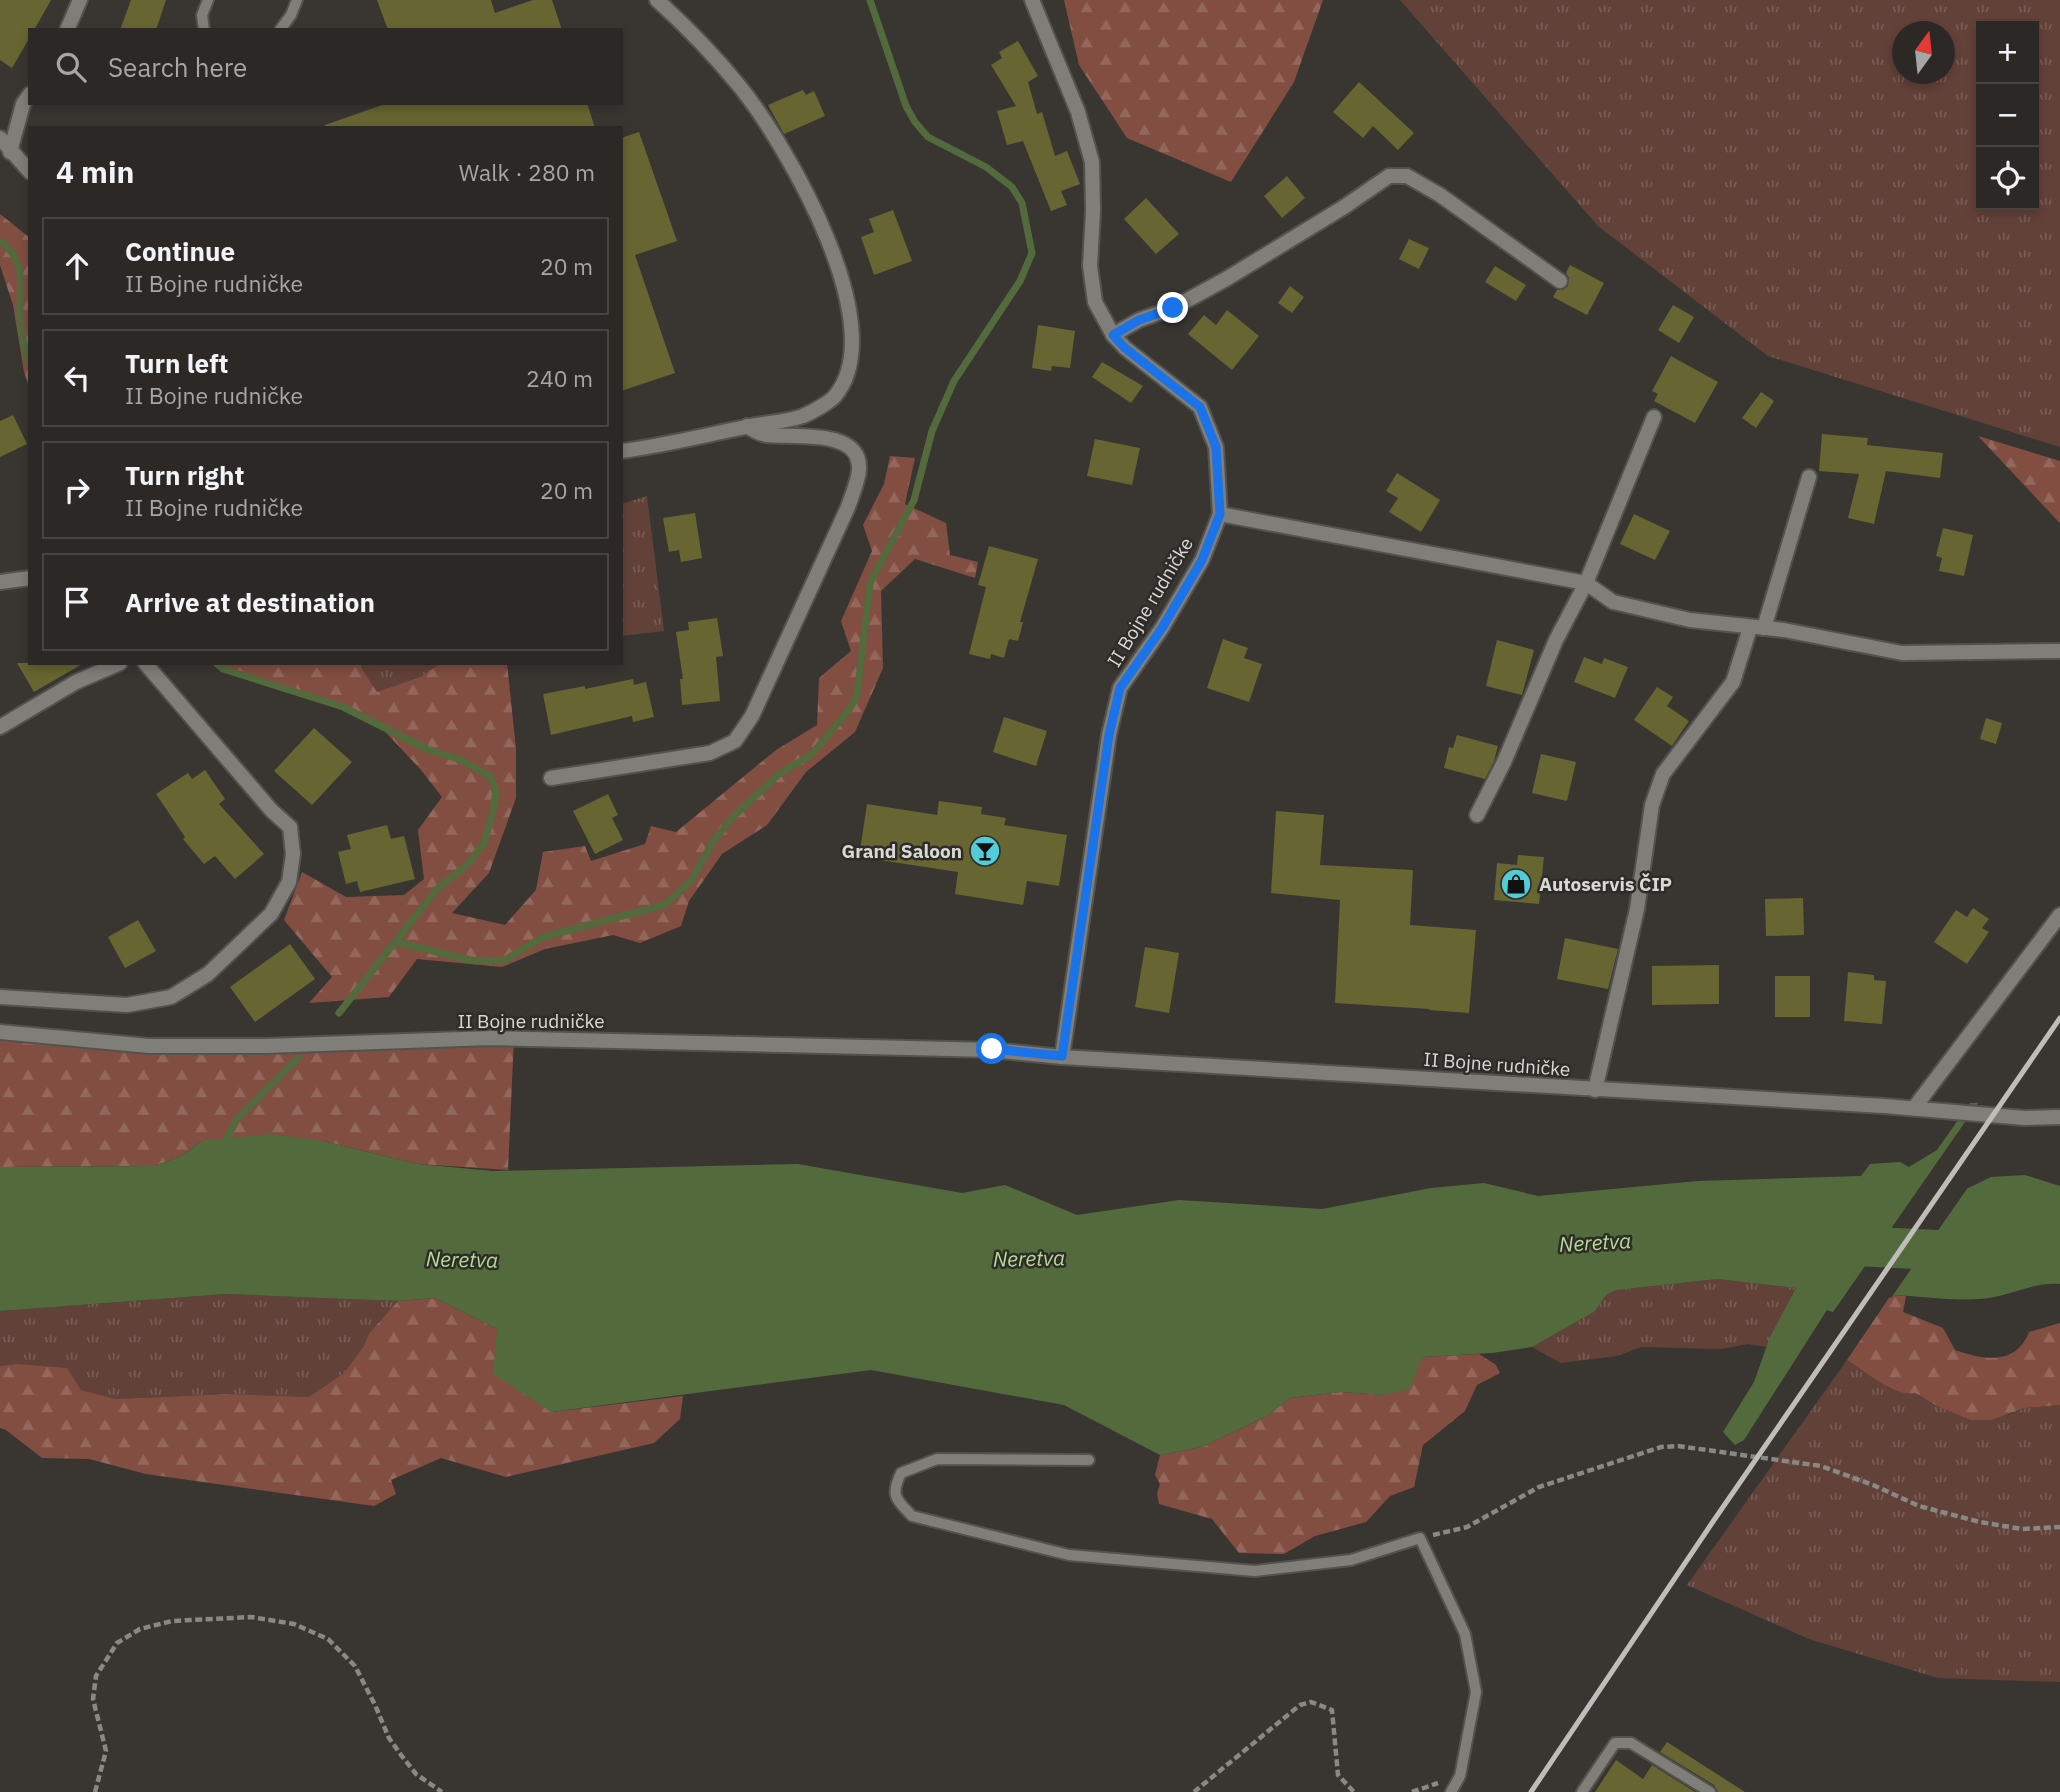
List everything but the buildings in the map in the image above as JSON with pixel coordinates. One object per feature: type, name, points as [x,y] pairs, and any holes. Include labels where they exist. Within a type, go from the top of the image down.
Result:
[{"type":"street","points":[[69,28],[80,0]]},
{"type":"street","points":[[623,451],[804,415],[834,397],[847,374],[851,314],[838,264],[793,165],[742,89],[658,0]]},
{"type":"street","name":"II Bojne rudničke","points":[[1032,0],[1078,112],[1092,162],[1090,266],[1095,302],[1113,335],[1125,348],[1200,407],[1216,447],[1220,514],[1202,560],[1162,628],[1120,688],[1109,735],[1062,1056]]},
{"type":"street","points":[[10,152],[23,104],[28,97]]},
{"type":"street","points":[[0,138],[28,170]]},
{"type":"street","points":[[1113,335],[1139,320],[1173,308],[1226,279],[1344,207],[1389,176],[1407,176],[1440,195],[1560,281]]},
{"type":"street","points":[[1477,815],[1504,762],[1556,640],[1586,583],[1654,417]]},
{"type":"street","points":[[551,778],[710,752],[734,741],[752,716],[848,507],[859,471],[858,460],[849,446],[829,438],[765,435],[747,426]]},
{"type":"street","name":"II Bojne rudničke","points":[[1595,1090],[1637,909],[1652,805],[1664,774],[1733,682],[1757,628],[1809,477]]},
{"type":"street","points":[[1220,514],[1586,583],[1613,602],[1690,620],[1757,628],[1902,653],[2060,651]]},
{"type":"street","points":[[0,582],[28,578]]},
{"type":"street","points":[[0,727],[76,682],[115,665]]},
{"type":"street","points":[[0,997],[127,1005],[171,998],[208,974],[271,914],[289,883],[293,854],[290,827],[272,811],[147,665]]},
{"type":"street","points":[[1914,1108],[2060,915]]},
{"type":"street","name":"II Bojne rudničke","points":[[0,1032],[149,1046],[265,1046],[491,1038],[992,1049],[1062,1056],[1914,1108],[2025,1118],[2060,1117]]},
{"type":"lane","points":[[204,28],[202,15],[208,0]]},
{"type":"lane","points":[[281,28],[297,0]]},
{"type":"lane","points":[[1089,1460],[937,1460],[901,1473],[894,1488],[896,1498],[912,1516],[1069,1555],[1255,1571],[1351,1560],[1420,1538],[1465,1634],[1476,1692],[1460,1776],[1451,1792]]},
{"type":"lane","points":[[1582,1792],[1615,1743],[1631,1742],[1710,1792]]},
{"type":"path","points":[[1420,1538],[1467,1527],[1539,1487],[1661,1447],[1678,1446],[1821,1466],[1919,1506],[1980,1522],[2022,1530],[2060,1527]]},
{"type":"path","points":[[95,1792],[106,1751],[93,1699],[96,1676],[117,1643],[140,1629],[172,1621],[251,1617],[294,1624],[328,1639],[355,1666],[389,1738],[401,1755],[416,1773],[442,1792]]},
{"type":"path","points":[[1194,1792],[1300,1704],[1311,1702],[1332,1710],[1338,1775],[1354,1792]]},
{"type":"green space","points":[[1064,0],[1323,0],[1294,82],[1231,182],[1127,138],[1079,65]]},
{"type":"green space","points":[[1400,0],[2060,0],[2060,447],[1768,356],[1598,226]]},
{"type":"green space","points":[[0,214],[28,236],[28,384],[13,305],[0,265]]},
{"type":"green space","points":[[1978,436],[2060,461],[2060,523],[2056,519]]},
{"type":"green space","points":[[890,456],[915,458],[905,504],[946,523],[950,555],[978,562],[975,578],[915,559],[881,591],[883,668],[855,732],[806,772],[767,825],[722,854],[689,901],[681,926],[640,943],[613,935],[545,949],[502,967],[417,959],[389,997],[309,1003],[332,977],[284,920],[302,872],[346,897],[404,895],[424,879],[418,830],[442,797],[378,724],[343,707],[223,669],[218,665],[362,665],[377,692],[420,677],[438,665],[507,665],[516,749],[516,798],[489,873],[452,913],[505,925],[536,890],[543,852],[585,846],[591,861],[645,844],[651,826],[676,832],[776,750],[817,725],[819,678],[851,651],[841,621],[872,551],[863,525],[884,484]]},
{"type":"green space","points":[[647,496],[664,631],[623,636],[623,503]]},
{"type":"green space","points":[[438,665],[420,677],[377,692],[361,667]]},
{"type":"green space","points":[[0,1032],[149,1046],[514,1038],[508,1170],[418,1164],[323,1141],[202,1141],[181,1156],[154,1166],[0,1167]]},
{"type":"green space","points":[[1718,1279],[1796,1288],[1767,1347],[1748,1344],[1721,1349],[1641,1347],[1617,1356],[1561,1363],[1532,1347],[1594,1312],[1607,1294],[1617,1290]]},
{"type":"green space","points":[[226,1294],[398,1301],[370,1332],[363,1347],[344,1373],[309,1397],[229,1394],[116,1399],[81,1390],[16,1364],[0,1366],[0,1311]]},
{"type":"green space","points":[[1891,1295],[1906,1296],[1903,1312],[1943,1328],[1955,1350],[1987,1358],[1998,1358],[2016,1351],[2029,1332],[2060,1323],[2060,1405],[2025,1408],[1991,1420],[1970,1420],[1915,1393],[1889,1387],[1871,1376],[1847,1360]]},
{"type":"green space","points":[[435,1298],[497,1329],[551,1412],[683,1396],[680,1419],[654,1443],[506,1477],[441,1458],[391,1480],[396,1494],[374,1506],[146,1474],[89,1459],[42,1458],[0,1428],[0,1366],[16,1364],[67,1368],[81,1390],[116,1399],[229,1394],[309,1397],[344,1373],[363,1347],[370,1332],[398,1301]]},
{"type":"green space","points":[[1479,1354],[1496,1365],[1500,1373],[1477,1385],[1465,1411],[1423,1445],[1414,1487],[1390,1496],[1366,1522],[1315,1536],[1284,1554],[1239,1553],[1212,1519],[1159,1504],[1157,1494],[1160,1484],[1155,1475],[1160,1455],[1202,1447],[1267,1416],[1290,1398],[1341,1392],[1383,1395],[1421,1357]]},
{"type":"green space","points":[[1847,1360],[1890,1388],[1914,1393],[1970,1420],[2008,1415],[2025,1408],[2060,1405],[2060,1682],[1938,1678],[1809,1639],[1687,1585]]},
{"type":"water","points":[[1993,1102],[1847,1294],[1842,1316],[1827,1310],[1744,1440],[1735,1445],[1723,1432],[1754,1382],[1770,1337],[1796,1288],[1718,1279],[1617,1290],[1607,1294],[1594,1312],[1532,1347],[1492,1353],[1422,1357],[1410,1389],[1383,1395],[1341,1392],[1290,1398],[1267,1416],[1202,1447],[1160,1455],[1064,1405],[871,1370],[551,1412],[493,1374],[497,1329],[435,1298],[398,1301],[226,1294],[0,1311],[0,1167],[154,1166],[181,1156],[202,1141],[270,1134],[323,1141],[418,1164],[493,1171],[798,1164],[962,1193],[1005,1185],[1077,1215],[1179,1200],[1322,1209],[1431,1188],[1484,1183],[1538,1196],[1698,1181],[1861,1176],[1870,1164],[1900,1162],[1909,1167],[1937,1150],[1970,1103]]},
{"type":"water","points":[[2025,1175],[2060,1186],[2060,1284],[2040,1285],[1979,1299],[1891,1295],[1966,1189],[1991,1177]]},
{"type":"pier","points":[[1981,1099],[1993,1099],[1996,1104],[1858,1296],[1850,1297],[1845,1318],[1831,1315]]},
{"type":"pier","points":[[1971,1183],[1891,1298],[1889,1297],[1888,1293],[1963,1187]]},
{"type":"waterway","points":[[396,942],[475,961],[505,960],[543,937],[664,905],[691,881],[713,841],[734,816],[779,774],[811,755],[849,710],[857,695],[870,583],[914,500],[932,431],[954,381],[1020,281],[1032,253],[1022,203],[1012,187],[986,167],[928,137],[915,122],[906,106],[870,0]]},
{"type":"waterway","points":[[0,241],[9,249],[18,266],[21,284],[21,328],[28,358]]},
{"type":"waterway","points":[[218,665],[223,669],[343,707],[427,749],[461,760],[491,777],[496,793],[484,843],[468,864],[437,889],[339,1013]]},
{"type":"waterway","points":[[224,1144],[236,1120],[298,1058]]},
{"type":"waterway","name":"Neretva","points":[[1836,1245],[2015,1254],[2060,1251]]},
{"type":"railway","points":[[1531,1792],[1712,1523],[2060,1018]]},
{"type":"place","name":"Grand Saloon","points":[[985,851]]},
{"type":"place","name":"Autoservis ČIP","points":[[1516,884]]},
{"type":"route","points":[[992,1049],[1062,1056],[1109,735],[1120,688],[1162,628],[1202,560],[1220,514],[1216,447],[1200,407],[1125,348],[1113,335],[1139,320],[1173,308]]}]
